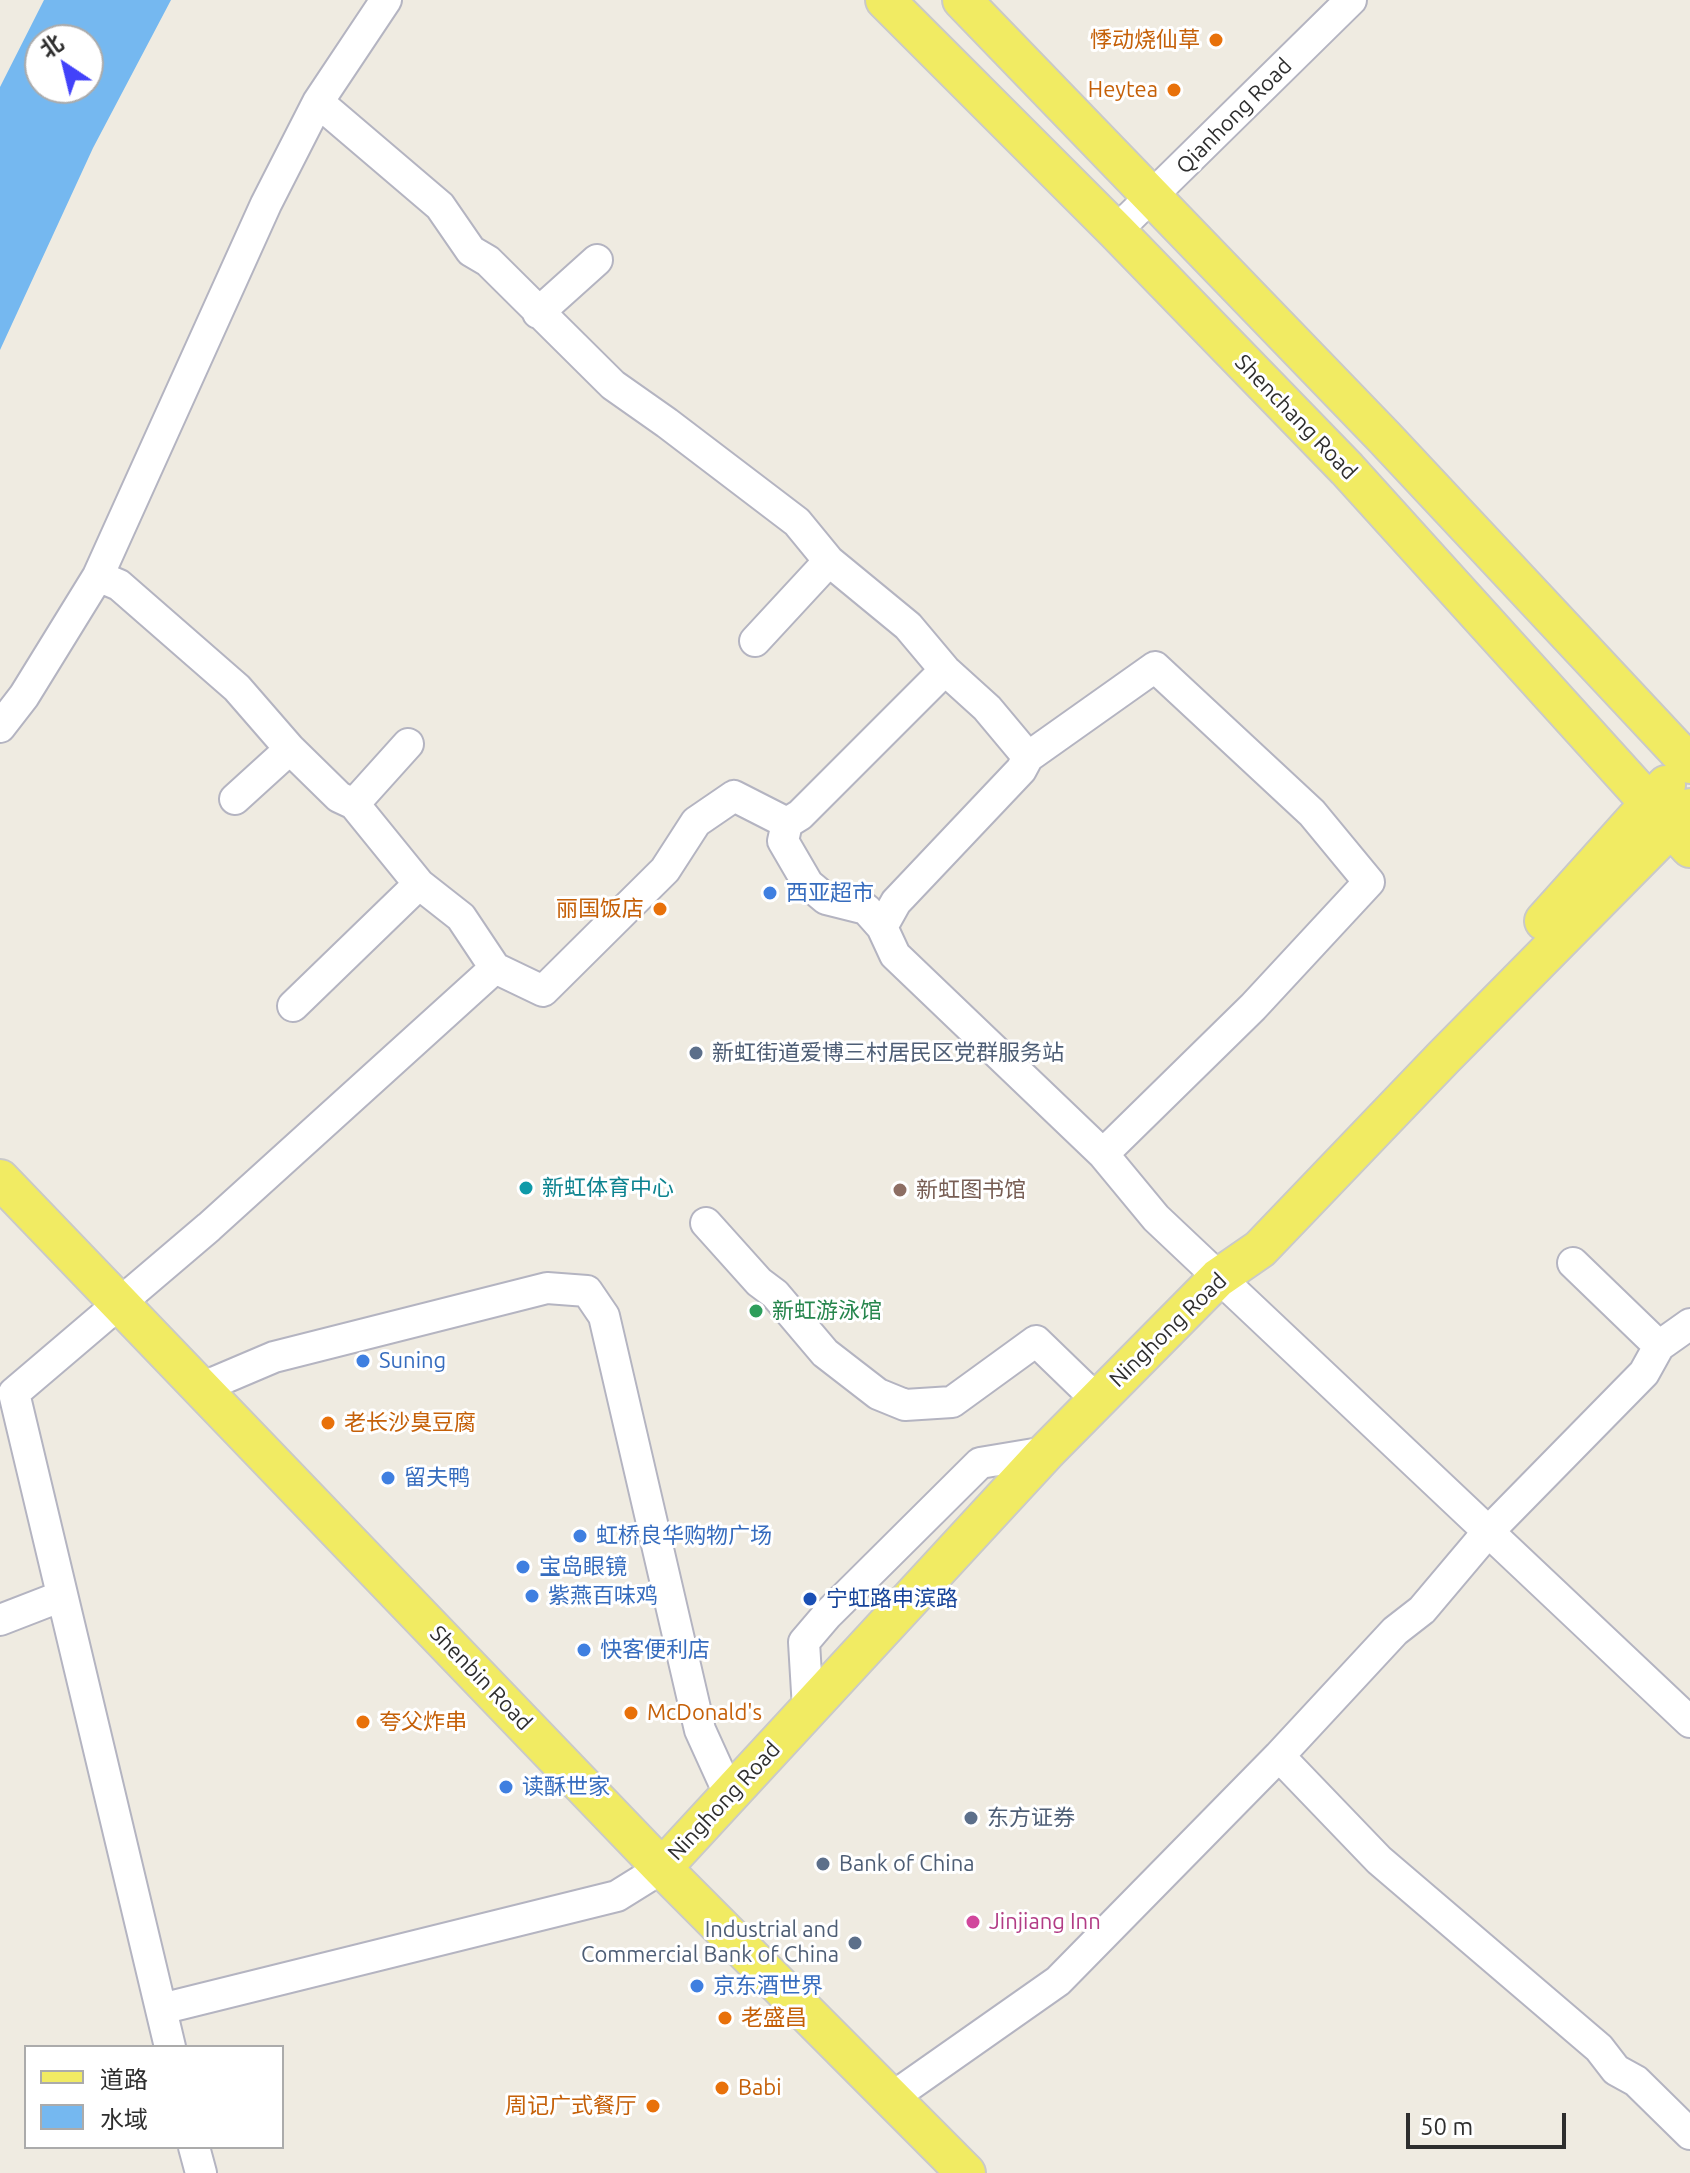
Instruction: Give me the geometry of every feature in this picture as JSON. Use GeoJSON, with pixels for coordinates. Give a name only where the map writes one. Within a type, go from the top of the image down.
{"type":"FeatureCollection","features":[{"type":"Feature","properties":{"kind":"main road","name":"Shenchang Road"},"geometry":{"type":"LineString","coordinates":[[885,0],[1116,231],[1347,469],[1675,821]]}},
{"type":"Feature","properties":{"kind":"main road"},"geometry":{"type":"LineString","coordinates":[[962,0],[1384,437],[1689,762]]}},
{"type":"Feature","properties":{"kind":"main road","name":"Ninghong Road"},"geometry":{"type":"LineString","coordinates":[[662,1868],[1046,1452],[1218,1278],[1260,1249],[1675,821],[1689,762]]}},
{"type":"Feature","properties":{"kind":"main road","name":"Shenbin Road"},"geometry":{"type":"LineString","coordinates":[[0,1179],[662,1868],[966,2173]]}},
{"type":"Feature","properties":{"kind":"street"},"geometry":{"type":"LineString","coordinates":[[0,727],[24,696],[98,576],[266,204],[318,102],[386,0]]}},
{"type":"Feature","properties":{"kind":"street","name":"Qianhong Road"},"geometry":{"type":"LineString","coordinates":[[1116,231],[1351,0]]}},
{"type":"Feature","properties":{"kind":"street"},"geometry":{"type":"LineString","coordinates":[[318,102],[440,206],[471,251],[488,261],[613,385],[797,522],[829,561],[908,626],[945,670],[987,708],[1028,757]]}},
{"type":"Feature","properties":{"kind":"street"},"geometry":{"type":"LineString","coordinates":[[538,313],[597,260]]}},
{"type":"Feature","properties":{"kind":"street"},"geometry":{"type":"LineString","coordinates":[[755,641],[829,561]]}},
{"type":"Feature","properties":{"kind":"street"},"geometry":{"type":"LineString","coordinates":[[98,576],[119,585],[237,688],[290,749],[339,797],[354,804],[419,884],[461,917],[495,968],[543,991],[665,870],[696,822],[734,796],[787,823]]}},
{"type":"Feature","properties":{"kind":"street"},"geometry":{"type":"LineString","coordinates":[[882,927],[896,902],[1021,770],[1028,757],[1155,667],[1312,813],[1369,882],[1253,1007],[1103,1154]]}},
{"type":"Feature","properties":{"kind":"street"},"geometry":{"type":"LineString","coordinates":[[945,670],[800,815],[787,823],[783,841],[808,884],[826,899],[866,909],[882,927],[895,955],[1103,1154],[1156,1218],[1690,1722]]}},
{"type":"Feature","properties":{"kind":"street"},"geometry":{"type":"LineString","coordinates":[[354,804],[408,744]]}},
{"type":"Feature","properties":{"kind":"street"},"geometry":{"type":"LineString","coordinates":[[235,799],[290,749]]}},
{"type":"Feature","properties":{"kind":"street"},"geometry":{"type":"LineString","coordinates":[[293,1006],[419,884]]}},
{"type":"Feature","properties":{"kind":"street"},"geometry":{"type":"LineString","coordinates":[[170,2045],[14,1393],[209,1227],[495,968]]}},
{"type":"Feature","properties":{"kind":"street"},"geometry":{"type":"LineString","coordinates":[[706,1223],[759,1282],[775,1294],[825,1353],[878,1394],[905,1405],[952,1402],[1036,1341],[1097,1400]]}},
{"type":"Feature","properties":{"kind":"street"},"geometry":{"type":"LineString","coordinates":[[1573,1263],[1659,1346]]}},
{"type":"Feature","properties":{"kind":"street"},"geometry":{"type":"LineString","coordinates":[[201,1388],[274,1357],[547,1288],[587,1291],[604,1316],[700,1730],[730,1796]]}},
{"type":"Feature","properties":{"kind":"street"},"geometry":{"type":"LineString","coordinates":[[890,2099],[1058,1981],[1279,1756],[1395,1631],[1422,1610],[1487,1533],[1644,1373],[1659,1346],[1690,1324]]}},
{"type":"Feature","properties":{"kind":"street"},"geometry":{"type":"LineString","coordinates":[[808,1709],[804,1642],[827,1615],[980,1463],[1046,1452]]}},
{"type":"Feature","properties":{"kind":"street"},"geometry":{"type":"LineString","coordinates":[[0,1620],[62,1596]]}},
{"type":"Feature","properties":{"kind":"street"},"geometry":{"type":"LineString","coordinates":[[1279,1756],[1379,1860],[1599,2048],[1616,2070],[1636,2081],[1690,2134]]}},
{"type":"Feature","properties":{"kind":"street"},"geometry":{"type":"LineString","coordinates":[[161,2009],[617,1896],[662,1868]]}},
{"type":"Feature","properties":{"kind":"street"},"geometry":{"type":"LineString","coordinates":[[195,2149],[201,2173]]}},
{"type":"Feature","properties":{"kind":"water"},"geometry":{"type":"Polygon","coordinates":[[[44,0],[171,0],[93,148],[0,350],[0,87],[24,40],[24,104],[104,104],[104,24],[32,24],[44,0]]]}},
{"type":"Feature","properties":{"kind":"place","name":"悸动烧仙草"},"geometry":{"type":"Point","coordinates":[1216,40]}},
{"type":"Feature","properties":{"kind":"place","name":"Heytea"},"geometry":{"type":"Point","coordinates":[1174,90]}},
{"type":"Feature","properties":{"kind":"place","name":"西亚超市"},"geometry":{"type":"Point","coordinates":[770,893]}},
{"type":"Feature","properties":{"kind":"place","name":"丽国饭店"},"geometry":{"type":"Point","coordinates":[660,909]}},
{"type":"Feature","properties":{"kind":"place","name":"新虹街道爱博三村居民区党群服务站"},"geometry":{"type":"Point","coordinates":[696,1053]}},
{"type":"Feature","properties":{"kind":"place","name":"新虹体育中心"},"geometry":{"type":"Point","coordinates":[526,1188]}},
{"type":"Feature","properties":{"kind":"place","name":"新虹图书馆"},"geometry":{"type":"Point","coordinates":[900,1190]}},
{"type":"Feature","properties":{"kind":"place","name":"新虹游泳馆"},"geometry":{"type":"Point","coordinates":[756,1311]}},
{"type":"Feature","properties":{"kind":"place","name":"Suning"},"geometry":{"type":"Point","coordinates":[363,1361]}},
{"type":"Feature","properties":{"kind":"place","name":"老长沙臭豆腐"},"geometry":{"type":"Point","coordinates":[328,1423]}},
{"type":"Feature","properties":{"kind":"place","name":"留夫鸭"},"geometry":{"type":"Point","coordinates":[388,1478]}},
{"type":"Feature","properties":{"kind":"place","name":"虹桥良华购物广场"},"geometry":{"type":"Point","coordinates":[580,1536]}},
{"type":"Feature","properties":{"kind":"place","name":"宝岛眼镜"},"geometry":{"type":"Point","coordinates":[523,1567]}},
{"type":"Feature","properties":{"kind":"place","name":"紫燕百味鸡"},"geometry":{"type":"Point","coordinates":[532,1596]}},
{"type":"Feature","properties":{"kind":"place","name":"宁虹路申滨路"},"geometry":{"type":"Point","coordinates":[810,1599]}},
{"type":"Feature","properties":{"kind":"place","name":"快客便利店"},"geometry":{"type":"Point","coordinates":[584,1650]}},
{"type":"Feature","properties":{"kind":"place","name":"McDonald's"},"geometry":{"type":"Point","coordinates":[631,1713]}},
{"type":"Feature","properties":{"kind":"place","name":"夸父炸串"},"geometry":{"type":"Point","coordinates":[363,1722]}},
{"type":"Feature","properties":{"kind":"place","name":"读酥世家"},"geometry":{"type":"Point","coordinates":[506,1787]}},
{"type":"Feature","properties":{"kind":"place","name":"东方证券"},"geometry":{"type":"Point","coordinates":[971,1818]}},
{"type":"Feature","properties":{"kind":"place","name":"Bank of China"},"geometry":{"type":"Point","coordinates":[823,1864]}},
{"type":"Feature","properties":{"kind":"place","name":"Jinjiang Inn"},"geometry":{"type":"Point","coordinates":[973,1922]}},
{"type":"Feature","properties":{"kind":"place","name":"Industrial and Commercial Bank of China"},"geometry":{"type":"Point","coordinates":[855,1943]}},
{"type":"Feature","properties":{"kind":"place","name":"京东酒世界"},"geometry":{"type":"Point","coordinates":[697,1986]}},
{"type":"Feature","properties":{"kind":"place","name":"老盛昌"},"geometry":{"type":"Point","coordinates":[725,2018]}},
{"type":"Feature","properties":{"kind":"place","name":"Babi"},"geometry":{"type":"Point","coordinates":[722,2088]}},
{"type":"Feature","properties":{"kind":"place","name":"周记广式餐厅"},"geometry":{"type":"Point","coordinates":[653,2106]}}]}
